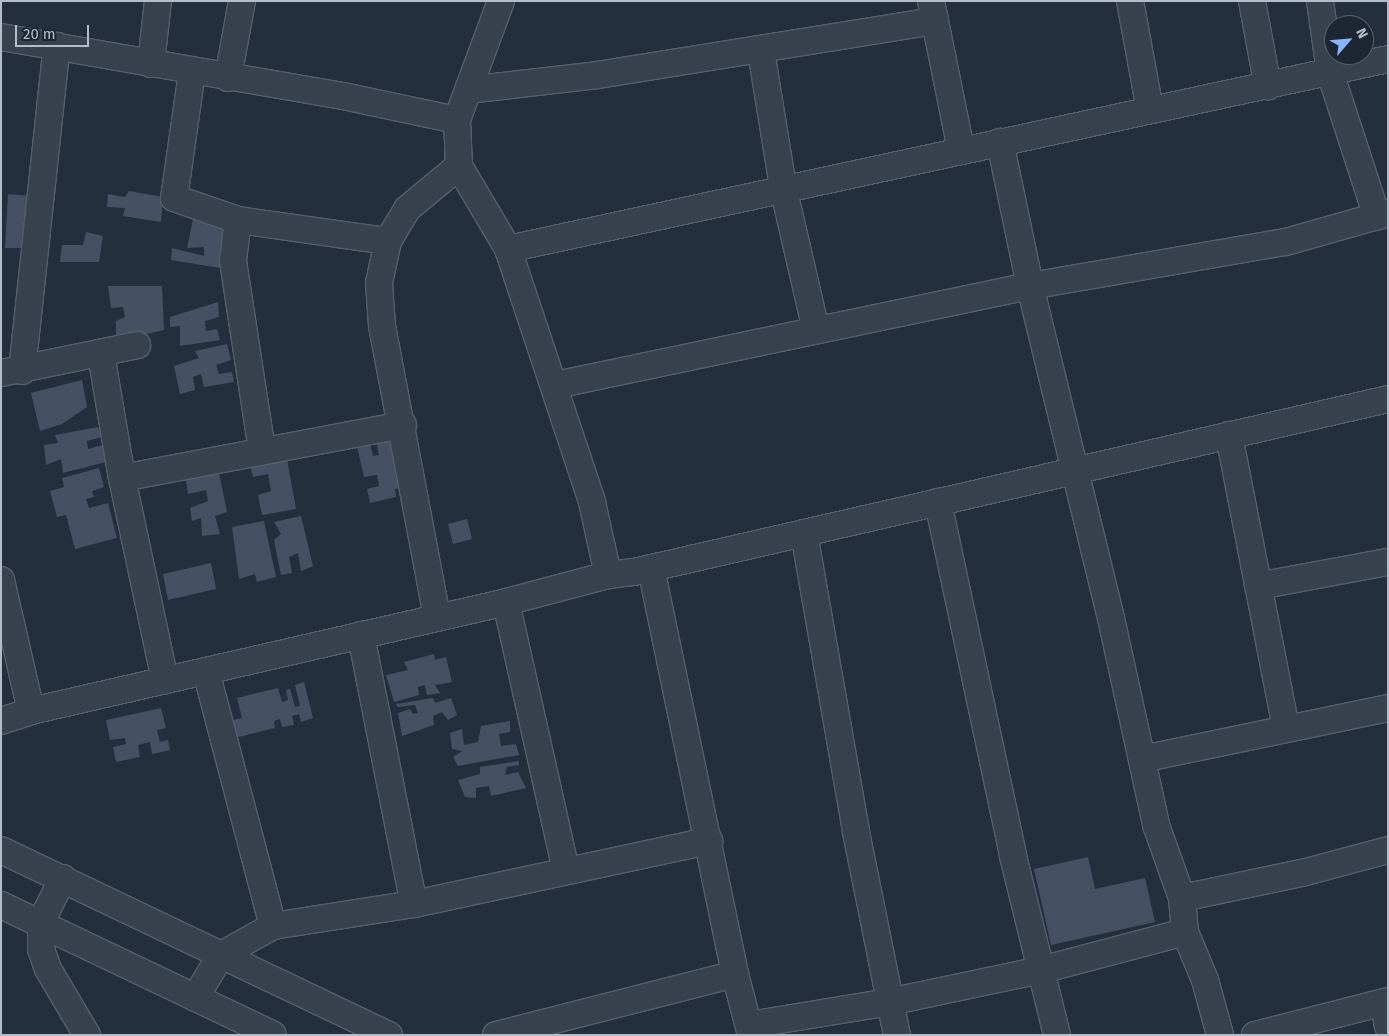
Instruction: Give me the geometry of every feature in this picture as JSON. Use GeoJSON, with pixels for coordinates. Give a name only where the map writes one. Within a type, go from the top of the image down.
{"type":"FeatureCollection","features":[{"type":"Feature","properties":{"kind":"street"},"geometry":{"type":"LineString","coordinates":[[151,64],[158,1]]}},
{"type":"Feature","properties":{"kind":"street"},"geometry":{"type":"LineString","coordinates":[[228,78],[242,1]]}},
{"type":"Feature","properties":{"kind":"street"},"geometry":{"type":"LineString","coordinates":[[500,1],[457,120],[459,166],[508,249],[555,385],[592,502],[608,575]]}},
{"type":"Feature","properties":{"kind":"street"},"geometry":{"type":"LineString","coordinates":[[1130,1],[1150,110]]}},
{"type":"Feature","properties":{"kind":"street"},"geometry":{"type":"LineString","coordinates":[[1252,1],[1268,87]]}},
{"type":"Feature","properties":{"kind":"street"},"geometry":{"type":"LineString","coordinates":[[555,385],[1030,286],[1286,242],[1382,215],[1330,72],[1320,1]]}},
{"type":"Feature","properties":{"kind":"street"},"geometry":{"type":"LineString","coordinates":[[468,90],[597,75],[761,51],[933,11],[961,150]]}},
{"type":"Feature","properties":{"kind":"street"},"geometry":{"type":"LineString","coordinates":[[1,37],[192,72],[343,96],[457,120]]}},
{"type":"Feature","properties":{"kind":"street"},"geometry":{"type":"LineString","coordinates":[[57,46],[12,372],[137,345]]}},
{"type":"Feature","properties":{"kind":"street"},"geometry":{"type":"LineString","coordinates":[[761,51],[783,187],[816,330]]}},
{"type":"Feature","properties":{"kind":"street"},"geometry":{"type":"LineString","coordinates":[[508,249],[783,187],[1268,87],[1388,59]]}},
{"type":"Feature","properties":{"kind":"street"},"geometry":{"type":"LineString","coordinates":[[192,72],[174,198],[238,220],[388,241]]}},
{"type":"Feature","properties":{"kind":"street"},"geometry":{"type":"LineString","coordinates":[[1000,142],[1030,286],[1075,471],[1156,825],[1182,898],[1185,932],[1205,980],[1220,1035]]}},
{"type":"Feature","properties":{"kind":"street"},"geometry":{"type":"LineString","coordinates":[[438,617],[403,425],[382,326],[379,283],[388,241],[407,209],[459,166]]}},
{"type":"Feature","properties":{"kind":"street"},"geometry":{"type":"LineString","coordinates":[[238,220],[233,261],[262,451]]}},
{"type":"Feature","properties":{"kind":"street"},"geometry":{"type":"LineString","coordinates":[[101,354],[122,478],[165,680]]}},
{"type":"Feature","properties":{"kind":"street"},"geometry":{"type":"LineString","coordinates":[[1,721],[31,711],[506,602],[608,575],[651,568],[1388,399]]}},
{"type":"Feature","properties":{"kind":"street"},"geometry":{"type":"LineString","coordinates":[[122,478],[403,425]]}},
{"type":"Feature","properties":{"kind":"street"},"geometry":{"type":"LineString","coordinates":[[1229,436],[1286,729]]}},
{"type":"Feature","properties":{"kind":"street"},"geometry":{"type":"LineString","coordinates":[[938,502],[1013,856],[1057,1035]]}},
{"type":"Feature","properties":{"kind":"street"},"geometry":{"type":"LineString","coordinates":[[804,533],[889,1002],[897,1035]]}},
{"type":"Feature","properties":{"kind":"street"},"geometry":{"type":"LineString","coordinates":[[1258,586],[1388,562]]}},
{"type":"Feature","properties":{"kind":"street"},"geometry":{"type":"LineString","coordinates":[[651,568],[735,974],[750,1030],[1041,970],[1185,932]]}},
{"type":"Feature","properties":{"kind":"street"},"geometry":{"type":"LineString","coordinates":[[1,580],[31,711]]}},
{"type":"Feature","properties":{"kind":"street"},"geometry":{"type":"LineString","coordinates":[[506,602],[566,870]]}},
{"type":"Feature","properties":{"kind":"street"},"geometry":{"type":"LineString","coordinates":[[361,635],[414,904]]}},
{"type":"Feature","properties":{"kind":"street"},"geometry":{"type":"LineString","coordinates":[[206,670],[274,926]]}},
{"type":"Feature","properties":{"kind":"street"},"geometry":{"type":"LineString","coordinates":[[1142,759],[1388,708]]}},
{"type":"Feature","properties":{"kind":"street"},"geometry":{"type":"LineString","coordinates":[[196,998],[221,954],[274,926],[414,904],[566,870],[709,841]]}},
{"type":"Feature","properties":{"kind":"street"},"geometry":{"type":"LineString","coordinates":[[1,850],[389,1035]]}},
{"type":"Feature","properties":{"kind":"street"},"geometry":{"type":"LineString","coordinates":[[1182,898],[1302,873],[1388,850]]}},
{"type":"Feature","properties":{"kind":"street"},"geometry":{"type":"LineString","coordinates":[[62,878],[41,922],[41,949],[48,969],[82,1034]]}},
{"type":"Feature","properties":{"kind":"street"},"geometry":{"type":"LineString","coordinates":[[1,905],[41,922],[266,1033]]}},
{"type":"Feature","properties":{"kind":"street"},"geometry":{"type":"LineString","coordinates":[[496,1035],[735,974]]}},
{"type":"Feature","properties":{"kind":"street"},"geometry":{"type":"LineString","coordinates":[[1255,1035],[1386,1010]]}},
{"type":"Feature","properties":{"kind":"building"},"geometry":{"type":"Polygon","coordinates":[[[129,191],[163,197],[161,222],[123,216],[125,208],[107,207],[108,194],[125,197],[129,191]]]}},
{"type":"Feature","properties":{"kind":"building"},"geometry":{"type":"Polygon","coordinates":[[[8,194],[30,196],[27,248],[5,248],[8,194]]]}},
{"type":"Feature","properties":{"kind":"building"},"geometry":{"type":"Polygon","coordinates":[[[194,214],[230,220],[226,269],[171,260],[172,248],[204,256],[204,247],[187,248],[194,214]]]}},
{"type":"Feature","properties":{"kind":"building"},"geometry":{"type":"Polygon","coordinates":[[[86,232],[103,236],[99,262],[60,262],[62,245],[83,245],[86,232]]]}},
{"type":"Feature","properties":{"kind":"building"},"geometry":{"type":"Polygon","coordinates":[[[108,286],[162,286],[164,330],[116,341],[116,321],[125,317],[123,307],[111,308],[108,286]]]}},
{"type":"Feature","properties":{"kind":"building"},"geometry":{"type":"Polygon","coordinates":[[[218,302],[219,317],[205,321],[206,331],[217,329],[220,340],[180,346],[180,326],[170,327],[170,317],[218,302]]]}},
{"type":"Feature","properties":{"kind":"building"},"geometry":{"type":"Polygon","coordinates":[[[227,344],[231,360],[216,365],[219,374],[232,372],[234,382],[204,387],[201,374],[193,377],[195,390],[180,394],[174,366],[199,358],[195,351],[227,344]]]}},
{"type":"Feature","properties":{"kind":"building"},"geometry":{"type":"Polygon","coordinates":[[[82,380],[87,407],[62,424],[40,431],[31,393],[82,380]]]}},
{"type":"Feature","properties":{"kind":"building"},"geometry":{"type":"Polygon","coordinates":[[[98,427],[102,437],[87,441],[88,449],[103,445],[106,462],[63,473],[61,459],[46,465],[44,445],[58,443],[55,435],[98,427]]]}},
{"type":"Feature","properties":{"kind":"building"},"geometry":{"type":"Polygon","coordinates":[[[394,436],[406,487],[395,489],[396,497],[370,503],[367,489],[379,486],[377,475],[364,477],[356,442],[369,439],[373,456],[379,455],[376,440],[394,436]]]}},
{"type":"Feature","properties":{"kind":"building"},"geometry":{"type":"Polygon","coordinates":[[[287,459],[296,509],[262,515],[258,495],[271,491],[268,474],[253,477],[250,465],[287,459]]]}},
{"type":"Feature","properties":{"kind":"building"},"geometry":{"type":"Polygon","coordinates":[[[99,468],[104,487],[92,491],[94,497],[86,499],[89,508],[108,503],[117,538],[75,549],[66,515],[57,517],[50,491],[64,487],[62,478],[99,468]]]}},
{"type":"Feature","properties":{"kind":"building"},"geometry":{"type":"Polygon","coordinates":[[[219,473],[227,512],[215,516],[220,534],[202,536],[201,518],[192,521],[190,508],[208,501],[206,490],[188,494],[186,480],[219,473]]]}},
{"type":"Feature","properties":{"kind":"building"},"geometry":{"type":"Polygon","coordinates":[[[301,516],[313,566],[301,571],[298,553],[289,557],[292,573],[281,575],[274,540],[281,534],[274,522],[301,516]]]}},
{"type":"Feature","properties":{"kind":"building"},"geometry":{"type":"Polygon","coordinates":[[[467,519],[472,539],[453,544],[448,524],[467,519]]]}},
{"type":"Feature","properties":{"kind":"building"},"geometry":{"type":"Polygon","coordinates":[[[264,521],[276,577],[257,582],[255,574],[239,579],[232,527],[264,521]]]}},
{"type":"Feature","properties":{"kind":"building"},"geometry":{"type":"Polygon","coordinates":[[[211,563],[216,589],[168,600],[163,574],[211,563]]]}},
{"type":"Feature","properties":{"kind":"building"},"geometry":{"type":"Polygon","coordinates":[[[434,654],[435,660],[446,657],[452,682],[435,685],[440,693],[427,695],[425,685],[418,687],[419,695],[394,702],[386,675],[408,670],[404,662],[434,654]]]}},
{"type":"Feature","properties":{"kind":"building"},"geometry":{"type":"Polygon","coordinates":[[[304,682],[313,718],[301,722],[299,714],[292,716],[294,725],[282,727],[280,719],[274,721],[275,728],[234,738],[229,721],[242,718],[237,698],[278,688],[282,702],[288,700],[286,690],[290,689],[295,707],[300,706],[295,685],[304,682]]]}},
{"type":"Feature","properties":{"kind":"building"},"geometry":{"type":"Polygon","coordinates":[[[433,698],[435,703],[451,698],[457,715],[448,720],[442,712],[433,716],[434,725],[402,736],[398,713],[410,709],[413,714],[418,713],[415,705],[398,707],[396,704],[433,698]]]}},
{"type":"Feature","properties":{"kind":"building"},"geometry":{"type":"Polygon","coordinates":[[[161,708],[166,728],[157,730],[160,742],[168,740],[170,750],[152,754],[150,742],[138,745],[140,757],[116,762],[113,747],[126,744],[125,738],[110,740],[106,720],[161,708]]]}},
{"type":"Feature","properties":{"kind":"building"},"geometry":{"type":"Polygon","coordinates":[[[510,721],[510,732],[499,734],[501,746],[516,744],[519,755],[458,766],[453,757],[462,751],[452,749],[450,733],[462,729],[464,745],[478,742],[481,726],[510,721]]]}},
{"type":"Feature","properties":{"kind":"building"},"geometry":{"type":"Polygon","coordinates":[[[519,761],[519,765],[507,767],[505,775],[518,772],[526,788],[491,796],[489,786],[476,788],[476,798],[465,797],[458,780],[480,774],[480,767],[519,761]]]}},
{"type":"Feature","properties":{"kind":"building"},"geometry":{"type":"Polygon","coordinates":[[[1088,857],[1095,889],[1145,878],[1155,922],[1051,945],[1034,869],[1088,857]]]}}]}
